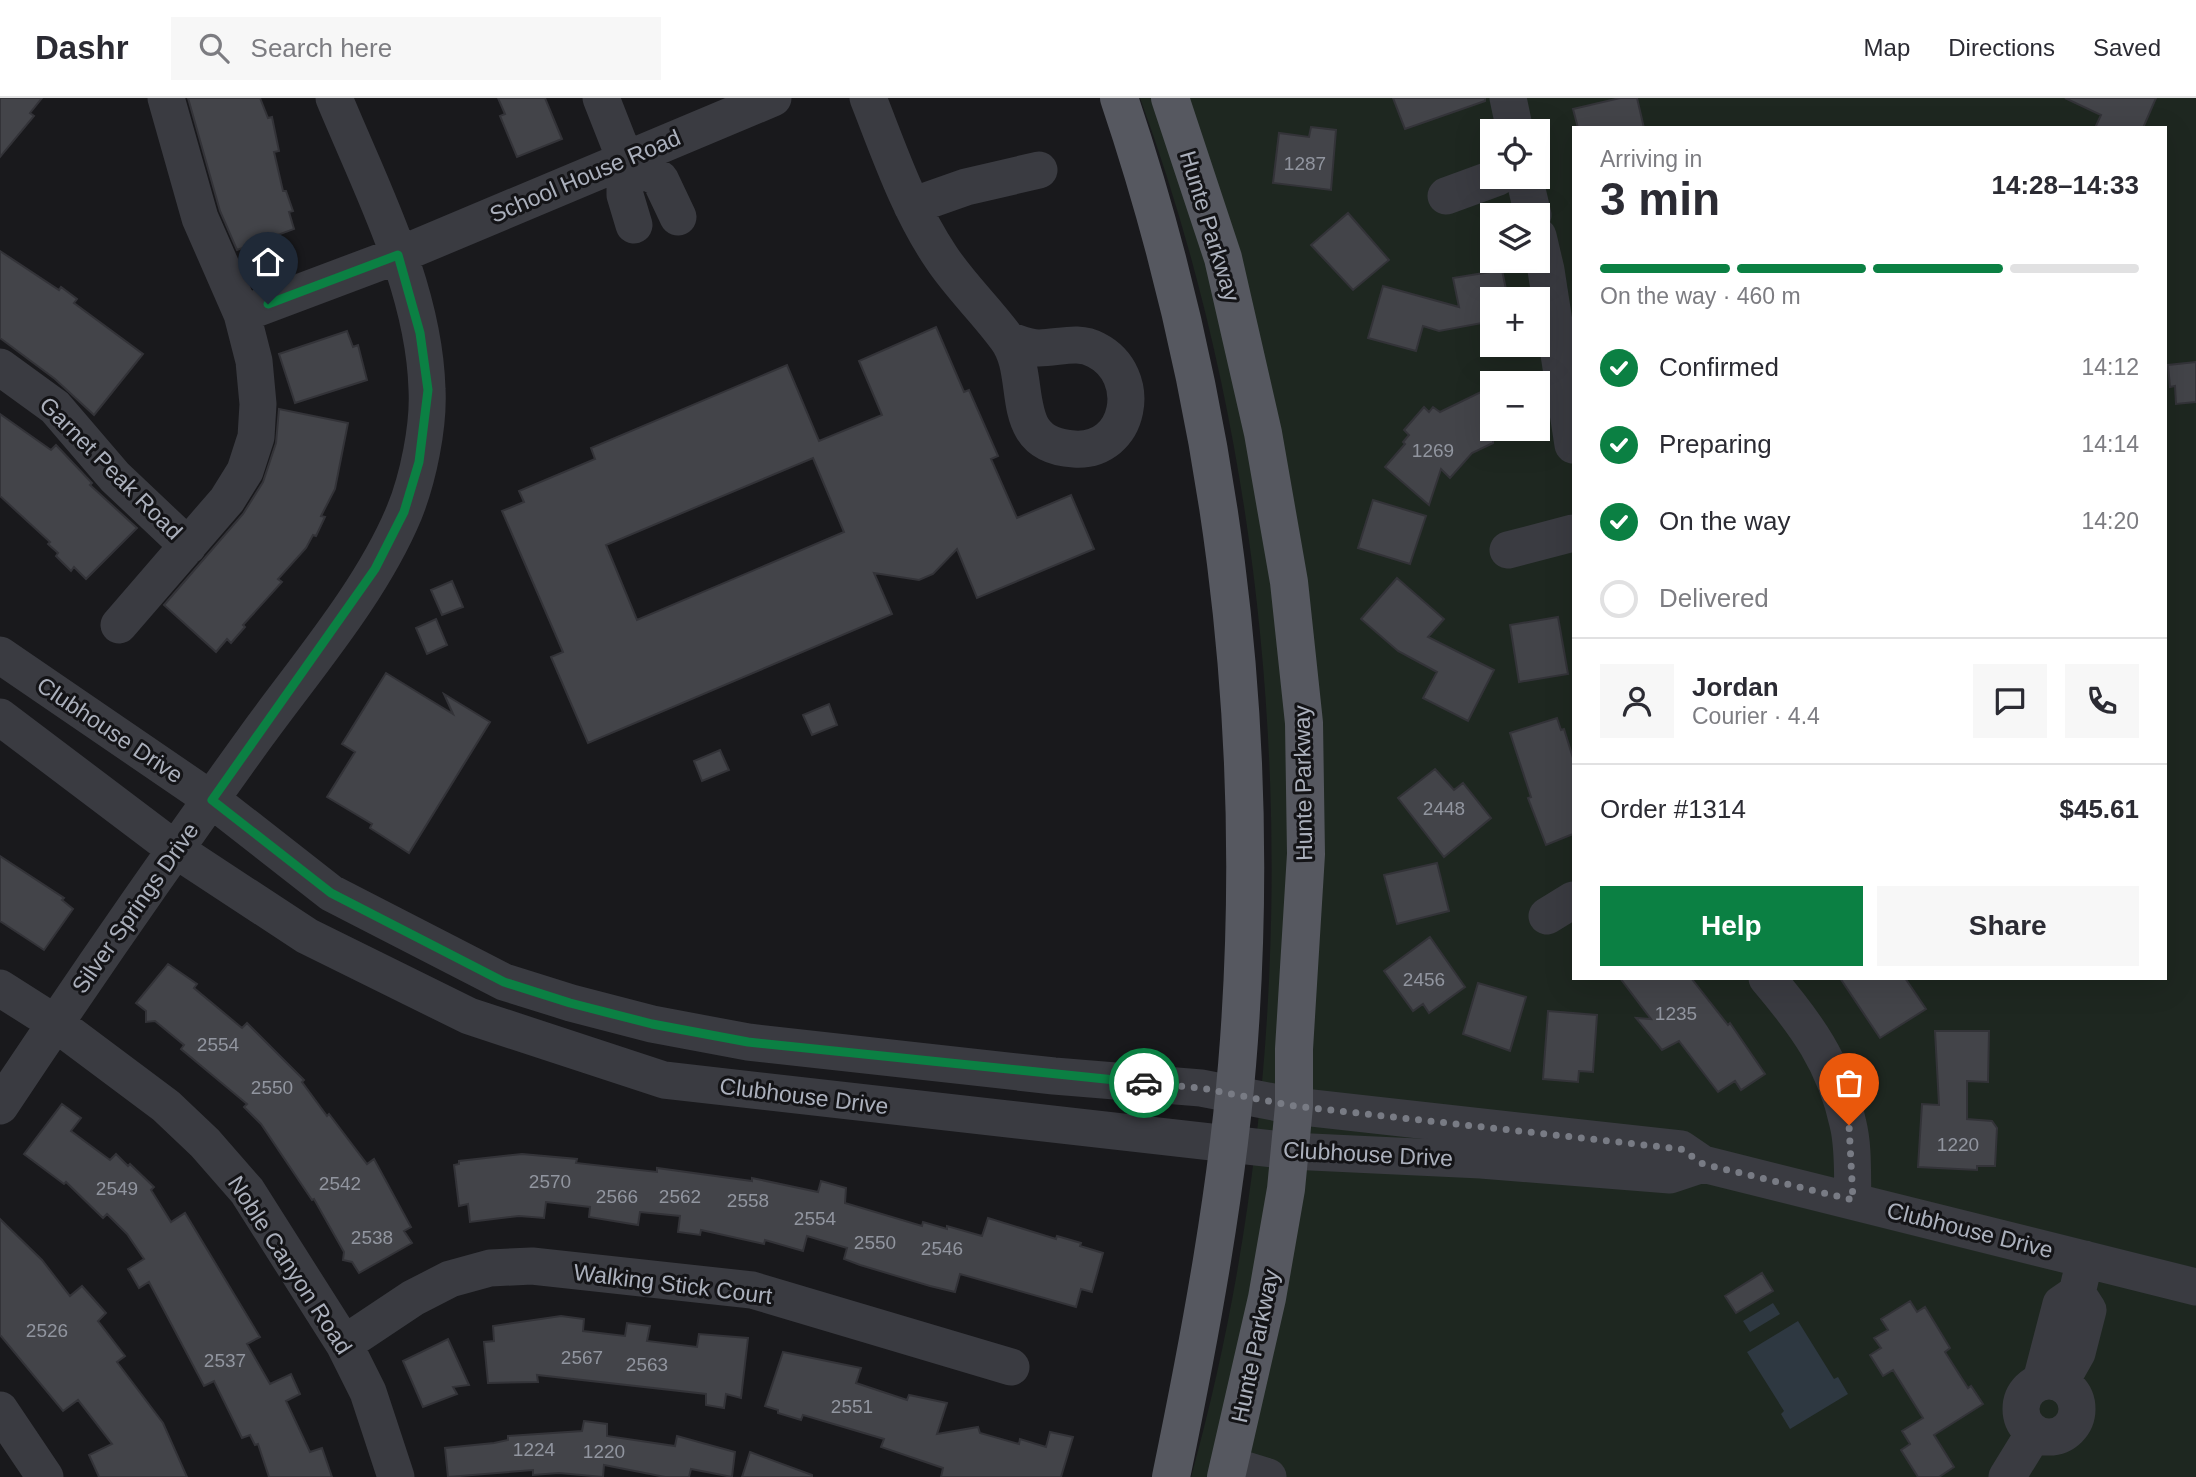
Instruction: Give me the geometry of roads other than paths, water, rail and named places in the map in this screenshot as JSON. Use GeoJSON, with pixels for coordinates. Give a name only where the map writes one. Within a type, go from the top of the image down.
{"type":"FeatureCollection","features":[{"type":"Feature","properties":{"kind":"main road","name":"Hunte Parkway"},"geometry":{"type":"LineString","coordinates":[[1118,98],[1154,202],[1194,364],[1219,500],[1236,643],[1246,810],[1239,1042],[1229,1142],[1171,1477]]}},
{"type":"Feature","properties":{"kind":"main road","name":"Hunte Parkway"},"geometry":{"type":"LineString","coordinates":[[1170,98],[1223,258],[1263,433],[1289,582],[1304,723],[1306,854],[1290,1151],[1267,1298],[1227,1471]]}},
{"type":"Feature","properties":{"kind":"street"},"geometry":{"type":"LineString","coordinates":[[119,625],[227,500],[245,471],[256,437],[258,404],[255,372],[242,314],[200,218],[166,98]]}},
{"type":"Feature","properties":{"kind":"street","name":"Silver Springs Drive"},"geometry":{"type":"LineString","coordinates":[[0,1107],[55,1023],[375,569],[404,512],[419,462],[428,390],[420,333],[398,255],[334,98]]}},
{"type":"Feature","properties":{"kind":"street"},"geometry":{"type":"LineString","coordinates":[[601,98],[625,159],[625,195],[634,225]]}},
{"type":"Feature","properties":{"kind":"street","name":"School House Road"},"geometry":{"type":"LineString","coordinates":[[242,314],[398,255],[773,98]]}},
{"type":"Feature","properties":{"kind":"street"},"geometry":{"type":"LineString","coordinates":[[868,98],[912,206],[940,256],[974,303],[1008,340]]}},
{"type":"Feature","properties":{"kind":"street"},"geometry":{"type":"LineString","coordinates":[[1508,98],[1512,119]]}},
{"type":"Feature","properties":{"kind":"street"},"geometry":{"type":"LineString","coordinates":[[625,159],[660,179],[678,217]]}},
{"type":"Feature","properties":{"kind":"street"},"geometry":{"type":"LineString","coordinates":[[912,206],[966,187],[1039,170]]}},
{"type":"Feature","properties":{"kind":"street"},"geometry":{"type":"LineString","coordinates":[[1446,196],[1480,184]]}},
{"type":"Feature","properties":{"kind":"street"},"geometry":{"type":"LineString","coordinates":[[1546,273],[1572,439]]}},
{"type":"Feature","properties":{"kind":"street","name":"Garnet Peak Road"},"geometry":{"type":"LineString","coordinates":[[0,367],[55,407],[114,477],[188,546]]}},
{"type":"Feature","properties":{"kind":"street"},"geometry":{"type":"LineString","coordinates":[[1508,550],[1572,533]]}},
{"type":"Feature","properties":{"kind":"street","name":"Clubhouse Drive"},"geometry":{"type":"LineString","coordinates":[[0,655],[212,800],[331,893],[504,982],[570,1003],[652,1024],[748,1042],[1054,1076],[1201,1088],[1232,1097],[1294,1106],[1681,1149],[1703,1164],[1853,1200],[2081,1276],[2196,1287]]}},
{"type":"Feature","properties":{"kind":"street","name":"Clubhouse Drive"},"geometry":{"type":"LineString","coordinates":[[0,717],[176,850],[307,936],[468,1016],[664,1080],[1290,1151],[1481,1160],[1670,1175],[1703,1164]]}},
{"type":"Feature","properties":{"kind":"street"},"geometry":{"type":"LineString","coordinates":[[1769,980],[1800,1018],[1828,1059],[1849,1125],[1853,1200]]}},
{"type":"Feature","properties":{"kind":"street","name":"Noble Canyon Road"},"geometry":{"type":"LineString","coordinates":[[0,988],[55,1023],[166,1107],[205,1143],[247,1191],[344,1344],[372,1403],[396,1477]]}},
{"type":"Feature","properties":{"kind":"street","name":"Walking Stick Court"},"geometry":{"type":"LineString","coordinates":[[344,1344],[414,1298],[450,1279],[491,1268],[531,1266],[752,1290],[1011,1367]]}},
{"type":"Feature","properties":{"kind":"street"},"geometry":{"type":"LineString","coordinates":[[2007,1477],[2034,1433],[2022,1420],[2021,1402],[2025,1392],[2051,1382],[2061,1304],[2081,1276]]}},
{"type":"Feature","properties":{"kind":"street"},"geometry":{"type":"LineString","coordinates":[[0,1410],[45,1477]]}},
{"type":"Feature","properties":{"kind":"street"},"geometry":{"type":"LineString","coordinates":[[1227,1471],[1268,1477]]}}]}
